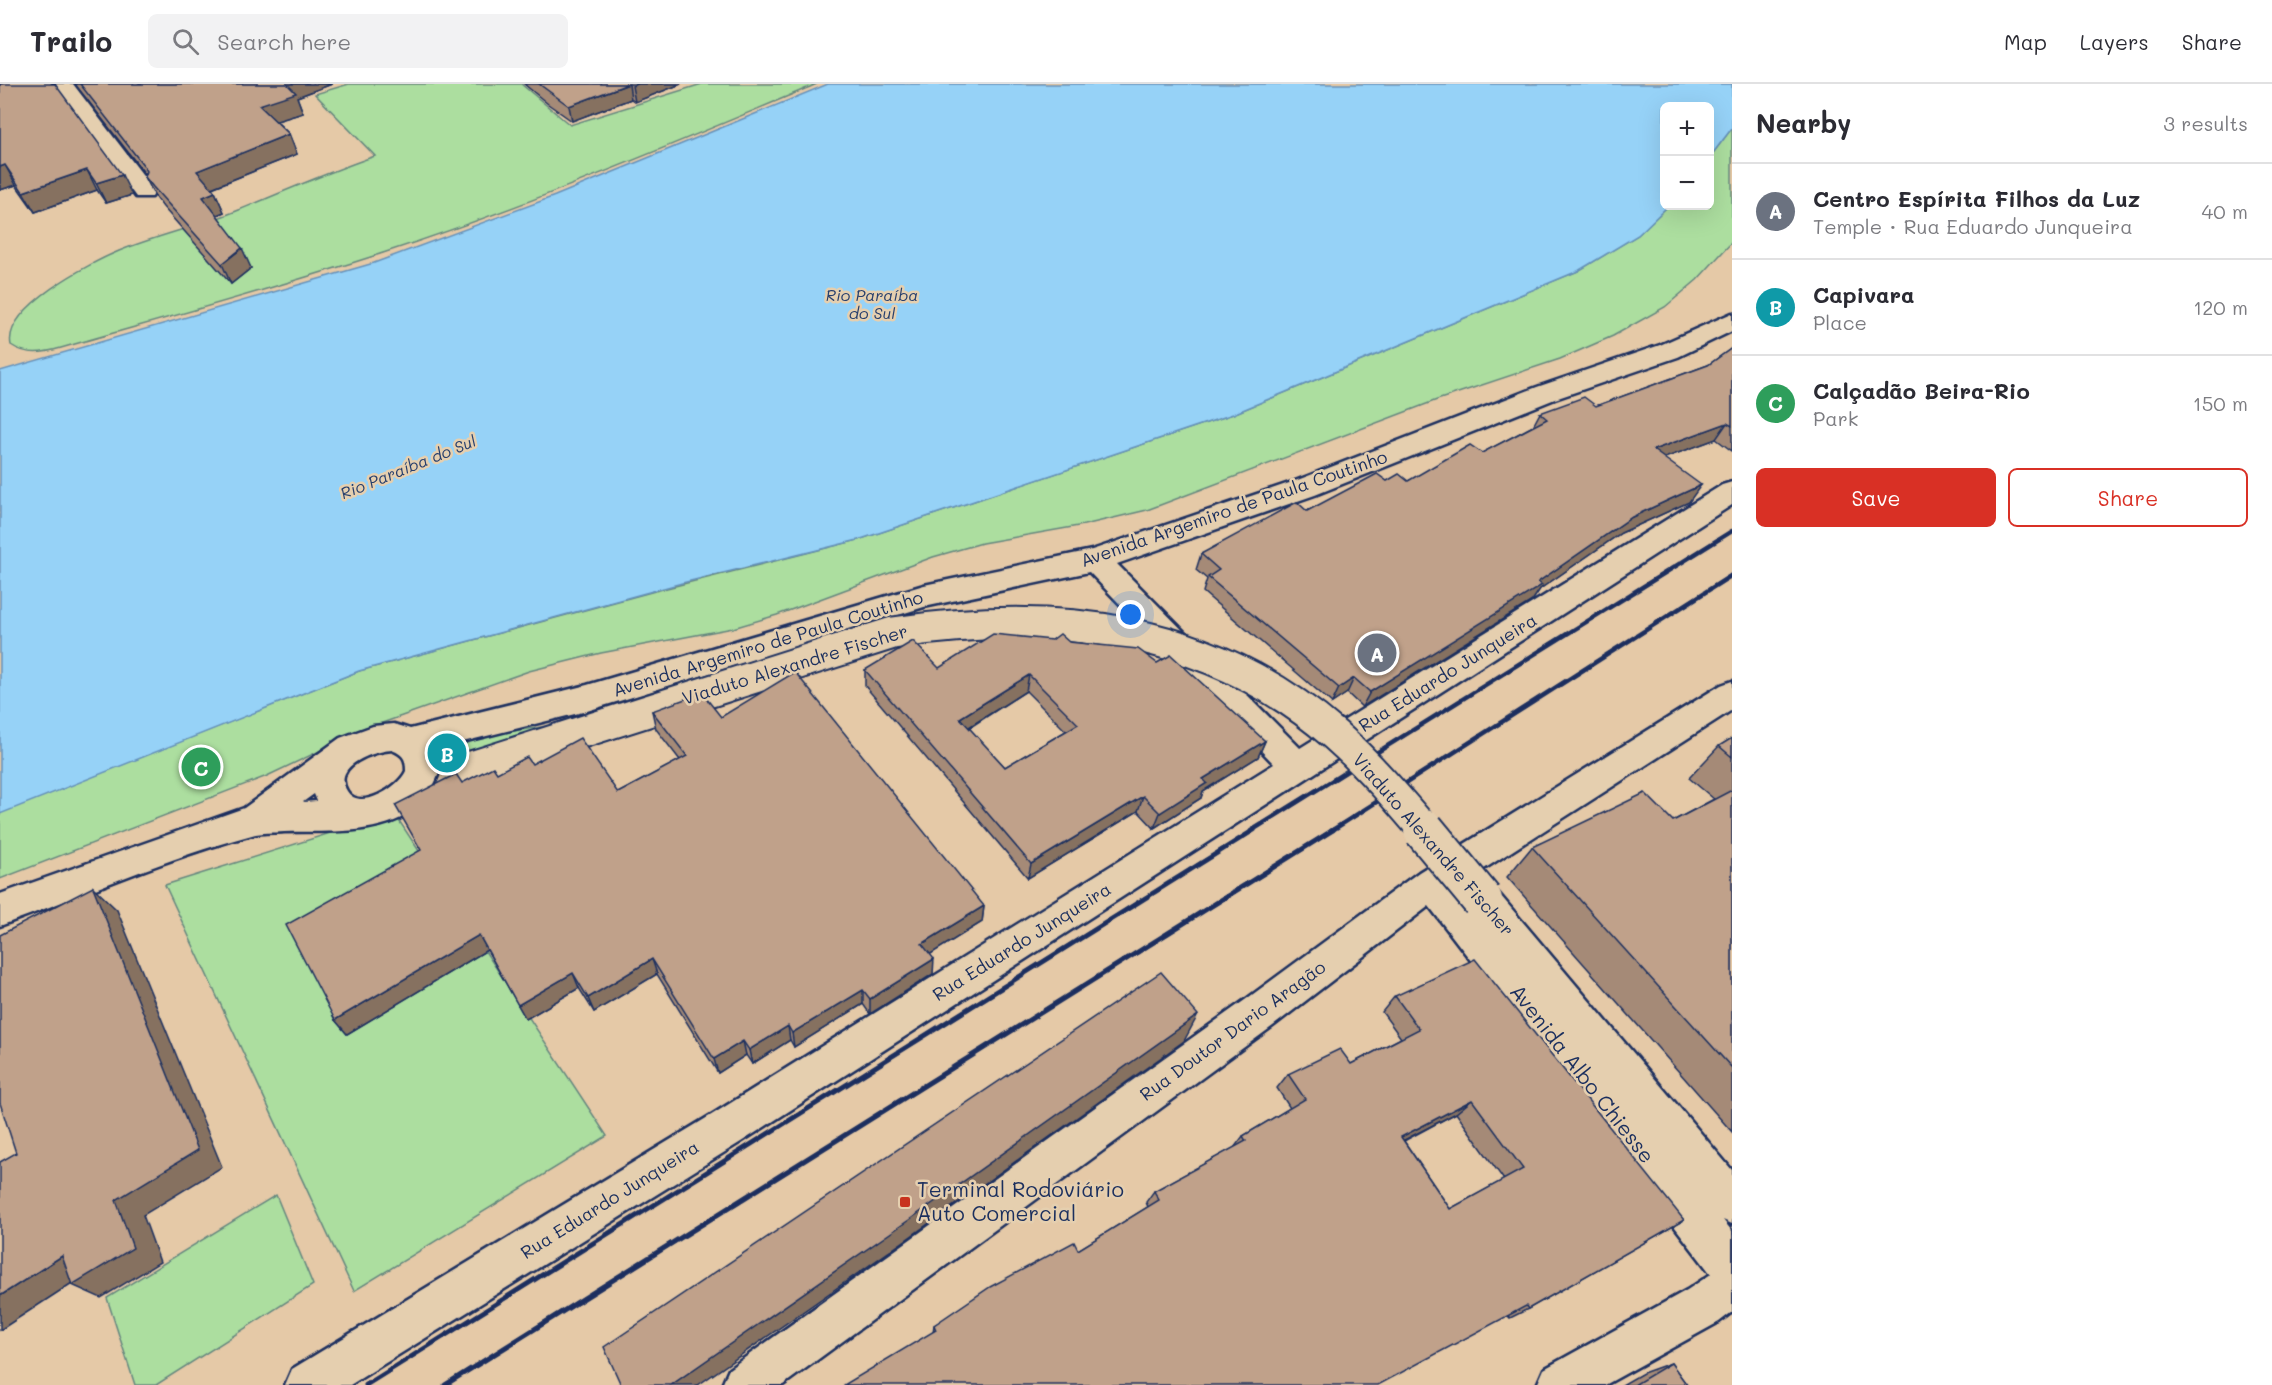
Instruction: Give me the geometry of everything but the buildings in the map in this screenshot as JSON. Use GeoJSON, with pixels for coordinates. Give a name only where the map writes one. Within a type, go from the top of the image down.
{"type":"FeatureCollection","features":[{"type":"Feature","properties":{"kind":"street"},"geometry":{"type":"LineString","coordinates":[[63,84],[144,192]]}},
{"type":"Feature","properties":{"kind":"street","name":"Avenida Argemiro de Paula Coutinho"},"geometry":{"type":"LineString","coordinates":[[410,742],[587,698],[924,596],[1095,560],[1305,488],[1546,393],[1669,351],[1732,321]]}},
{"type":"Feature","properties":{"kind":"street","name":"Rua Eduardo Junqueira"},"geometry":{"type":"LineString","coordinates":[[308,1385],[727,1128],[1732,492]]}},
{"type":"Feature","properties":{"kind":"street"},"geometry":{"type":"LineString","coordinates":[[1095,560],[1232,696],[1298,768]]}},
{"type":"Feature","properties":{"kind":"street","name":"Viaduto Alexandre Fischer"},"geometry":{"type":"LineString","coordinates":[[419,783],[845,647],[892,633],[944,623],[1038,620],[1125,631],[1166,643],[1230,667],[1273,690],[1332,733],[1360,758],[1482,900],[1732,1203]]}},
{"type":"Feature","properties":{"kind":"street","name":"Rua Doutor Dario Aragão"},"geometry":{"type":"LineString","coordinates":[[745,1385],[1268,1006],[1432,883],[1732,694]]}},
{"type":"Feature","properties":{"kind":"street"},"geometry":{"type":"LineString","coordinates":[[0,910],[167,848],[255,819],[364,814],[396,805],[419,783],[424,771],[423,760],[418,750],[410,742],[394,737],[375,738],[349,749],[255,819]]}},
{"type":"Feature","properties":{"kind":"street"},"geometry":{"type":"LineString","coordinates":[[349,749],[332,770],[328,783],[330,794],[343,808],[364,814]]}},
{"type":"Feature","properties":{"kind":"street","name":"Avenida Albo Chiesse"},"geometry":{"type":"LineString","coordinates":[[1432,883],[1732,1266]]}},
{"type":"Feature","properties":{"kind":"street"},"geometry":{"type":"LineString","coordinates":[[1560,1385],[1703,1306],[1732,1285]]}},
{"type":"Feature","properties":{"kind":"green space"},"geometry":{"type":"Polygon","coordinates":[[[349,84],[521,84],[570,125],[702,84],[817,84],[547,194],[383,253],[54,350],[29,352],[11,345],[12,331],[20,316],[34,302],[70,276],[106,257],[134,245],[224,216],[375,156],[315,94],[349,84]]]}},
{"type":"Feature","properties":{"kind":"green space"},"geometry":{"type":"Polygon","coordinates":[[[1732,128],[1732,242],[1697,280],[1665,307],[1613,336],[1560,359],[1437,400],[1147,510],[1084,525],[982,543],[933,557],[777,615],[733,628],[601,653],[529,671],[368,728],[267,776],[0,879],[0,813],[359,671],[655,591],[858,540],[1233,414],[1578,271],[1638,235],[1664,210],[1714,210],[1714,152],[1732,128]]]}},
{"type":"Feature","properties":{"kind":"green space"},"geometry":{"type":"Polygon","coordinates":[[[549,726],[446,762],[435,757],[436,745],[442,741],[549,726]]]}},
{"type":"Feature","properties":{"kind":"green space"},"geometry":{"type":"Polygon","coordinates":[[[394,813],[607,1136],[354,1291],[165,885],[394,813]]]}},
{"type":"Feature","properties":{"kind":"green space"},"geometry":{"type":"Polygon","coordinates":[[[276,1195],[313,1285],[156,1385],[135,1385],[107,1298],[276,1195]]]}},
{"type":"Feature","properties":{"kind":"water","name":"Rio Paraíba do Sul"},"geometry":{"type":"Polygon","coordinates":[[[828,84],[1732,84],[1732,128],[1714,152],[1714,102],[1660,102],[1660,210],[1664,210],[1638,235],[1578,271],[1233,414],[858,540],[682,583],[359,671],[0,814],[0,371],[374,263],[555,196],[828,84]]]}},
{"type":"Feature","properties":{"kind":"railway"},"geometry":{"type":"LineString","coordinates":[[1251,831],[1732,531]]}},
{"type":"Feature","properties":{"kind":"railway"},"geometry":{"type":"LineString","coordinates":[[1331,831],[1732,575]]}},
{"type":"Feature","properties":{"kind":"railway"},"geometry":{"type":"LineString","coordinates":[[366,1385],[1254,830]]}},
{"type":"Feature","properties":{"kind":"railway"},"geometry":{"type":"LineString","coordinates":[[445,1385],[1333,830]]}},
{"type":"Feature","properties":{"kind":"place","name":"Centro Espírita Filhos da Luz"},"geometry":{"type":"Point","coordinates":[1377,653]}},
{"type":"Feature","properties":{"kind":"place","name":"Capivara"},"geometry":{"type":"Point","coordinates":[447,753]}},
{"type":"Feature","properties":{"kind":"place","name":"Calçadão Beira-Rio"},"geometry":{"type":"Point","coordinates":[201,767]}},
{"type":"Feature","properties":{"kind":"place","name":"Terminal Rodoviário Auto Comercial"},"geometry":{"type":"Point","coordinates":[905,1202]}}]}
